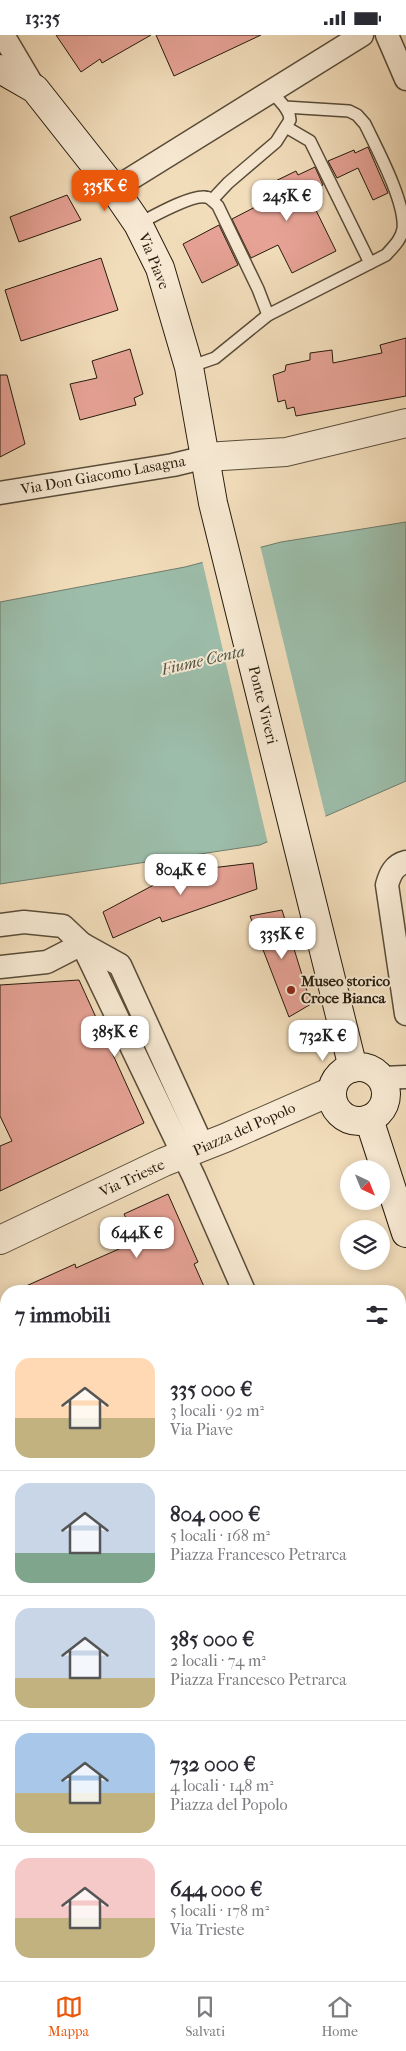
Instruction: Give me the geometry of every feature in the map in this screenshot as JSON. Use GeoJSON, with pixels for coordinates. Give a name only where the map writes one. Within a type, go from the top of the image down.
{"type":"FeatureCollection","features":[{"type":"Feature","properties":{"kind":"main road","name":"Via Piave"},"geometry":{"type":"LineString","coordinates":[[0,69],[35,89],[114,189],[138,224],[160,268],[189,367],[213,503]]}},
{"type":"Feature","properties":{"kind":"main road"},"geometry":{"type":"LineString","coordinates":[[206,457],[286,452],[406,423]]}},
{"type":"Feature","properties":{"kind":"main road","name":"Ponte Viveri"},"geometry":{"type":"LineString","coordinates":[[213,503],[354,1068]]}},
{"type":"Feature","properties":{"kind":"main road"},"geometry":{"type":"LineString","coordinates":[[354,1068],[370,1069],[395,1083],[381,1109],[369,1119],[358,1121],[347,1118],[338,1111],[333,1101],[332,1091],[335,1081],[340,1075],[354,1068]]}},
{"type":"Feature","properties":{"kind":"main road","name":"Piazza del Popolo"},"geometry":{"type":"LineString","coordinates":[[193,1151],[332,1091]]}},
{"type":"Feature","properties":{"kind":"main road"},"geometry":{"type":"LineString","coordinates":[[369,1119],[406,1233]]}},
{"type":"Feature","properties":{"kind":"main road","name":"Via Trieste"},"geometry":{"type":"LineString","coordinates":[[0,1240],[193,1151]]}},
{"type":"Feature","properties":{"kind":"street"},"geometry":{"type":"LineString","coordinates":[[3,35],[35,89]]}},
{"type":"Feature","properties":{"kind":"street"},"geometry":{"type":"LineString","coordinates":[[114,189],[279,99],[362,35]]}},
{"type":"Feature","properties":{"kind":"street"},"geometry":{"type":"LineString","coordinates":[[387,35],[406,79]]}},
{"type":"Feature","properties":{"kind":"street","name":"Via Don Giacomo Lasagna"},"geometry":{"type":"LineString","coordinates":[[0,493],[173,465],[206,457]]}},
{"type":"Feature","properties":{"kind":"street"},"geometry":{"type":"LineString","coordinates":[[406,862],[399,864],[390,873],[386,885],[406,1014]]}},
{"type":"Feature","properties":{"kind":"street"},"geometry":{"type":"LineString","coordinates":[[0,925],[24,922],[63,926],[82,944],[193,1151]]}},
{"type":"Feature","properties":{"kind":"street"},"geometry":{"type":"LineString","coordinates":[[0,967],[46,962],[82,944]]}},
{"type":"Feature","properties":{"kind":"street","name":"Piazza del Popolo"},"geometry":{"type":"LineString","coordinates":[[193,1151],[242,1285]]}},
{"type":"Feature","properties":{"kind":"lane"},"geometry":{"type":"LineString","coordinates":[[212,200],[228,183],[276,142],[286,127],[290,120],[289,114],[279,99]]}},
{"type":"Feature","properties":{"kind":"lane"},"geometry":{"type":"LineString","coordinates":[[189,367],[215,358],[268,315],[386,255],[400,239],[403,231],[405,214],[400,197],[365,124],[357,115],[348,111],[279,99]]}},
{"type":"Feature","properties":{"kind":"lane"},"geometry":{"type":"LineString","coordinates":[[286,127],[310,141],[370,263]]}},
{"type":"Feature","properties":{"kind":"lane"},"geometry":{"type":"LineString","coordinates":[[138,224],[183,202],[205,197],[212,200],[218,205],[258,289],[268,315]]}},
{"type":"Feature","properties":{"kind":"water","name":"Fiume Centa"},"geometry":{"type":"Polygon","coordinates":[[[406,522],[406,781],[260,845],[0,884],[0,602],[185,567],[281,542],[406,522]]]}},
{"type":"Feature","properties":{"kind":"pier"},"geometry":{"type":"Polygon","coordinates":[[[260,545],[326,818],[268,844],[202,560],[260,545]]]}},
{"type":"Feature","properties":{"kind":"building"},"geometry":{"type":"Polygon","coordinates":[[[56,35],[151,35],[102,63],[100,59],[81,72],[56,35]]]}},
{"type":"Feature","properties":{"kind":"building"},"geometry":{"type":"Polygon","coordinates":[[[156,35],[261,35],[174,76],[156,35]]]}},
{"type":"Feature","properties":{"kind":"building"},"geometry":{"type":"Polygon","coordinates":[[[368,147],[388,193],[373,200],[358,168],[337,178],[328,161],[354,150],[355,153],[368,147]]]}},
{"type":"Feature","properties":{"kind":"building"},"geometry":{"type":"Polygon","coordinates":[[[315,167],[323,185],[307,192],[336,251],[292,273],[278,245],[251,258],[232,219],[259,205],[253,192],[296,171],[298,175],[315,167]]]}},
{"type":"Feature","properties":{"kind":"building"},"geometry":{"type":"Polygon","coordinates":[[[67,195],[81,220],[19,242],[10,217],[67,195]]]}},
{"type":"Feature","properties":{"kind":"building"},"geometry":{"type":"Polygon","coordinates":[[[219,225],[238,265],[202,283],[183,244],[219,225]]]}},
{"type":"Feature","properties":{"kind":"building"},"geometry":{"type":"Polygon","coordinates":[[[101,258],[118,310],[21,341],[5,290],[101,258]]]}},
{"type":"Feature","properties":{"kind":"building"},"geometry":{"type":"Polygon","coordinates":[[[406,338],[406,396],[296,416],[294,407],[287,409],[285,400],[278,402],[273,375],[285,371],[286,365],[310,360],[310,353],[332,350],[333,363],[382,353],[380,345],[406,338]]]}},
{"type":"Feature","properties":{"kind":"building"},"geometry":{"type":"Polygon","coordinates":[[[130,349],[143,394],[134,398],[136,405],[80,420],[70,384],[97,378],[92,361],[130,349]]]}},
{"type":"Feature","properties":{"kind":"building"},"geometry":{"type":"Polygon","coordinates":[[[0,375],[7,375],[25,444],[0,457],[0,375]]]}},
{"type":"Feature","properties":{"kind":"building"},"geometry":{"type":"Polygon","coordinates":[[[253,863],[257,889],[162,922],[160,917],[113,938],[103,912],[178,872],[253,863]]]}},
{"type":"Feature","properties":{"kind":"building"},"geometry":{"type":"Polygon","coordinates":[[[282,910],[311,1004],[289,1017],[250,916],[282,910]]]}},
{"type":"Feature","properties":{"kind":"building"},"geometry":{"type":"Polygon","coordinates":[[[79,980],[144,1123],[0,1191],[0,1146],[12,1141],[0,1116],[0,985],[79,980]]]}},
{"type":"Feature","properties":{"kind":"building"},"geometry":{"type":"Polygon","coordinates":[[[168,1194],[198,1262],[194,1264],[203,1285],[28,1285],[75,1264],[76,1268],[137,1241],[124,1214],[168,1194]]]}},
{"type":"Feature","properties":{"kind":"place","name":"Museo storico Croce Bianca"},"geometry":{"type":"Point","coordinates":[291,990]}}]}
